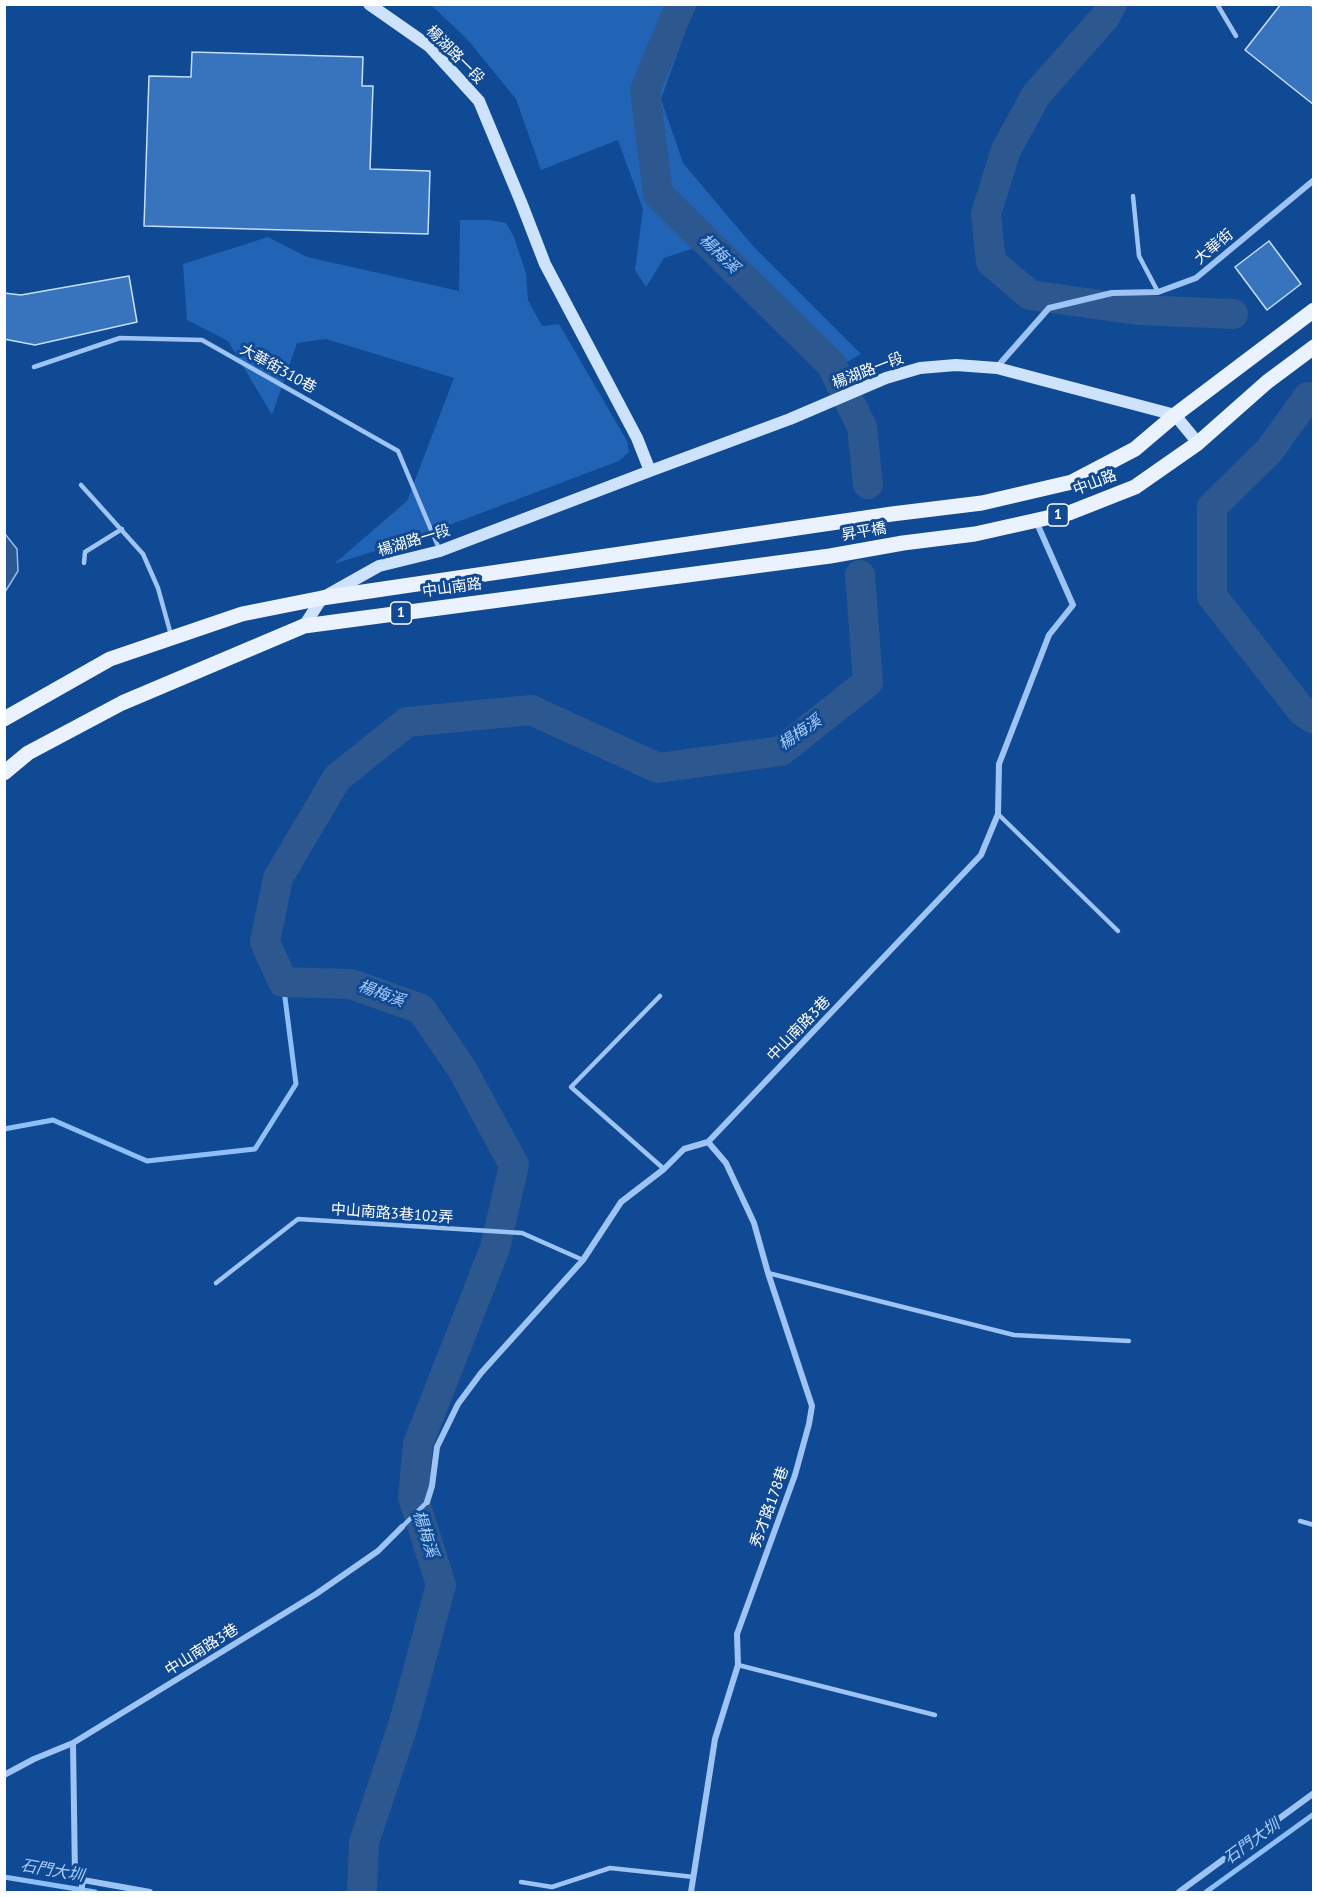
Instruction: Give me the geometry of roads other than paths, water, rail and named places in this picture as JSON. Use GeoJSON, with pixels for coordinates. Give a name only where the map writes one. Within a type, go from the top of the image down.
{"type":"FeatureCollection","features":[{"type":"Feature","properties":{"kind":"main road","name":"中山路"},"geometry":{"type":"LineString","coordinates":[[892,514],[982,503],[1072,482],[1135,449],[1174,416],[1314,310]]}},
{"type":"Feature","properties":{"kind":"main road","name":"中山路"},"geometry":{"type":"LineString","coordinates":[[903,543],[975,534],[1068,513],[1135,487],[1198,443],[1267,382],[1309,350]]}},
{"type":"Feature","properties":{"kind":"main road","name":"昇平橋"},"geometry":{"type":"LineString","coordinates":[[820,525],[892,514]]}},
{"type":"Feature","properties":{"kind":"main road","name":"中山南路"},"geometry":{"type":"LineString","coordinates":[[4,719],[110,659],[242,614],[322,598],[820,525]]}},
{"type":"Feature","properties":{"kind":"main road","name":"昇平橋"},"geometry":{"type":"LineString","coordinates":[[830,556],[903,543]]}},
{"type":"Feature","properties":{"kind":"main road","name":"中山南路"},"geometry":{"type":"LineString","coordinates":[[4,773],[28,753],[122,704],[304,626],[830,556]]}},
{"type":"Feature","properties":{"kind":"street","name":"楊湖路一段"},"geometry":{"type":"LineString","coordinates":[[369,4],[429,46],[479,101],[545,264],[637,438],[650,471]]}},
{"type":"Feature","properties":{"kind":"street","name":"大華街"},"geometry":{"type":"LineString","coordinates":[[997,368],[1049,308],[1112,293],[1158,292],[1196,278],[1314,180]]}},
{"type":"Feature","properties":{"kind":"street","name":"楊湖路一段"},"geometry":{"type":"LineString","coordinates":[[304,626],[322,598],[379,566],[440,551],[790,419],[886,378],[920,368],[956,365],[997,368],[1174,416]]}},
{"type":"Feature","properties":{"kind":"street"},"geometry":{"type":"LineString","coordinates":[[1174,416],[1198,443]]}},
{"type":"Feature","properties":{"kind":"street","name":"中山南路3巷"},"geometry":{"type":"LineString","coordinates":[[427,1502],[432,1486],[437,1447],[458,1404],[481,1374],[583,1260],[621,1202],[664,1169],[684,1149],[708,1142],[981,855],[998,814],[999,764],[1049,635],[1073,605],[1036,520]]}},
{"type":"Feature","properties":{"kind":"street","name":"秀才路178巷"},"geometry":{"type":"LineString","coordinates":[[691,1893],[715,1739],[738,1665],[737,1634],[795,1475],[812,1406],[754,1223],[726,1163],[708,1142]]}},
{"type":"Feature","properties":{"kind":"street","name":"中山南路3巷"},"geometry":{"type":"LineString","coordinates":[[4,1775],[34,1759],[73,1743],[316,1594],[378,1551],[402,1527]]}},
{"type":"Feature","properties":{"kind":"street"},"geometry":{"type":"LineString","coordinates":[[73,1743],[75,1877],[150,1893]]}},
{"type":"Feature","properties":{"kind":"street"},"geometry":{"type":"LineString","coordinates":[[1179,1893],[1314,1793]]}},
{"type":"Feature","properties":{"kind":"street"},"geometry":{"type":"LineString","coordinates":[[81,1893],[83,1880]]}},
{"type":"Feature","properties":{"kind":"lane"},"geometry":{"type":"LineString","coordinates":[[1217,4],[1236,36]]}},
{"type":"Feature","properties":{"kind":"lane"},"geometry":{"type":"LineString","coordinates":[[1133,196],[1139,256],[1158,292]]}},
{"type":"Feature","properties":{"kind":"lane","name":"大華街310巷"},"geometry":{"type":"LineString","coordinates":[[34,367],[120,338],[202,340],[398,451],[440,551]]}},
{"type":"Feature","properties":{"kind":"lane"},"geometry":{"type":"LineString","coordinates":[[81,485],[143,554],[158,588],[172,638]]}},
{"type":"Feature","properties":{"kind":"lane"},"geometry":{"type":"LineString","coordinates":[[84,563],[85,552],[122,529]]}},
{"type":"Feature","properties":{"kind":"lane"},"geometry":{"type":"LineString","coordinates":[[998,814],[1118,931]]}},
{"type":"Feature","properties":{"kind":"lane"},"geometry":{"type":"LineString","coordinates":[[660,996],[571,1087],[664,1169]]}},
{"type":"Feature","properties":{"kind":"lane","name":"中山南路3巷102弄"},"geometry":{"type":"LineString","coordinates":[[216,1283],[297,1219],[522,1233],[583,1260]]}},
{"type":"Feature","properties":{"kind":"lane"},"geometry":{"type":"LineString","coordinates":[[768,1273],[1014,1335],[1129,1341]]}},
{"type":"Feature","properties":{"kind":"lane"},"geometry":{"type":"LineString","coordinates":[[402,1527],[427,1502]]}},
{"type":"Feature","properties":{"kind":"lane"},"geometry":{"type":"LineString","coordinates":[[1300,1521],[1314,1525]]}},
{"type":"Feature","properties":{"kind":"lane"},"geometry":{"type":"LineString","coordinates":[[738,1665],[935,1715]]}},
{"type":"Feature","properties":{"kind":"lane"},"geometry":{"type":"LineString","coordinates":[[521,1882],[552,1887],[610,1868],[694,1876]]}},
{"type":"Feature","properties":{"kind":"waterway","name":"楊梅溪"},"geometry":{"type":"LineString","coordinates":[[681,4],[645,90],[658,194],[831,364],[862,427],[868,484]]}},
{"type":"Feature","properties":{"kind":"waterway"},"geometry":{"type":"LineString","coordinates":[[1112,4],[1105,17],[1036,95],[1006,150],[986,214],[991,262],[1030,295],[1137,310],[1233,314]]}},
{"type":"Feature","properties":{"kind":"waterway"},"geometry":{"type":"LineString","coordinates":[[1308,397],[1269,451],[1212,507],[1212,596],[1302,711],[1314,719]]}},
{"type":"Feature","properties":{"kind":"waterway","name":"楊梅溪"},"geometry":{"type":"LineString","coordinates":[[362,1892],[364,1842],[404,1722],[441,1585],[413,1497],[418,1444],[495,1248],[514,1165],[462,1069],[421,1009],[351,984],[283,982],[265,942],[278,878],[337,778],[407,722],[531,710],[658,768],[781,751],[868,682],[860,575]]}},
{"type":"Feature","properties":{"kind":"waterway"},"geometry":{"type":"LineString","coordinates":[[4,1129],[53,1120],[147,1161],[255,1149],[296,1084],[283,982]]}},
{"type":"Feature","properties":{"kind":"waterway","name":"石門大圳"},"geometry":{"type":"LineString","coordinates":[[1206,1892],[1314,1814]]}},
{"type":"Feature","properties":{"kind":"waterway","name":"石門大圳"},"geometry":{"type":"LineString","coordinates":[[4,1877],[95,1892]]}}]}
